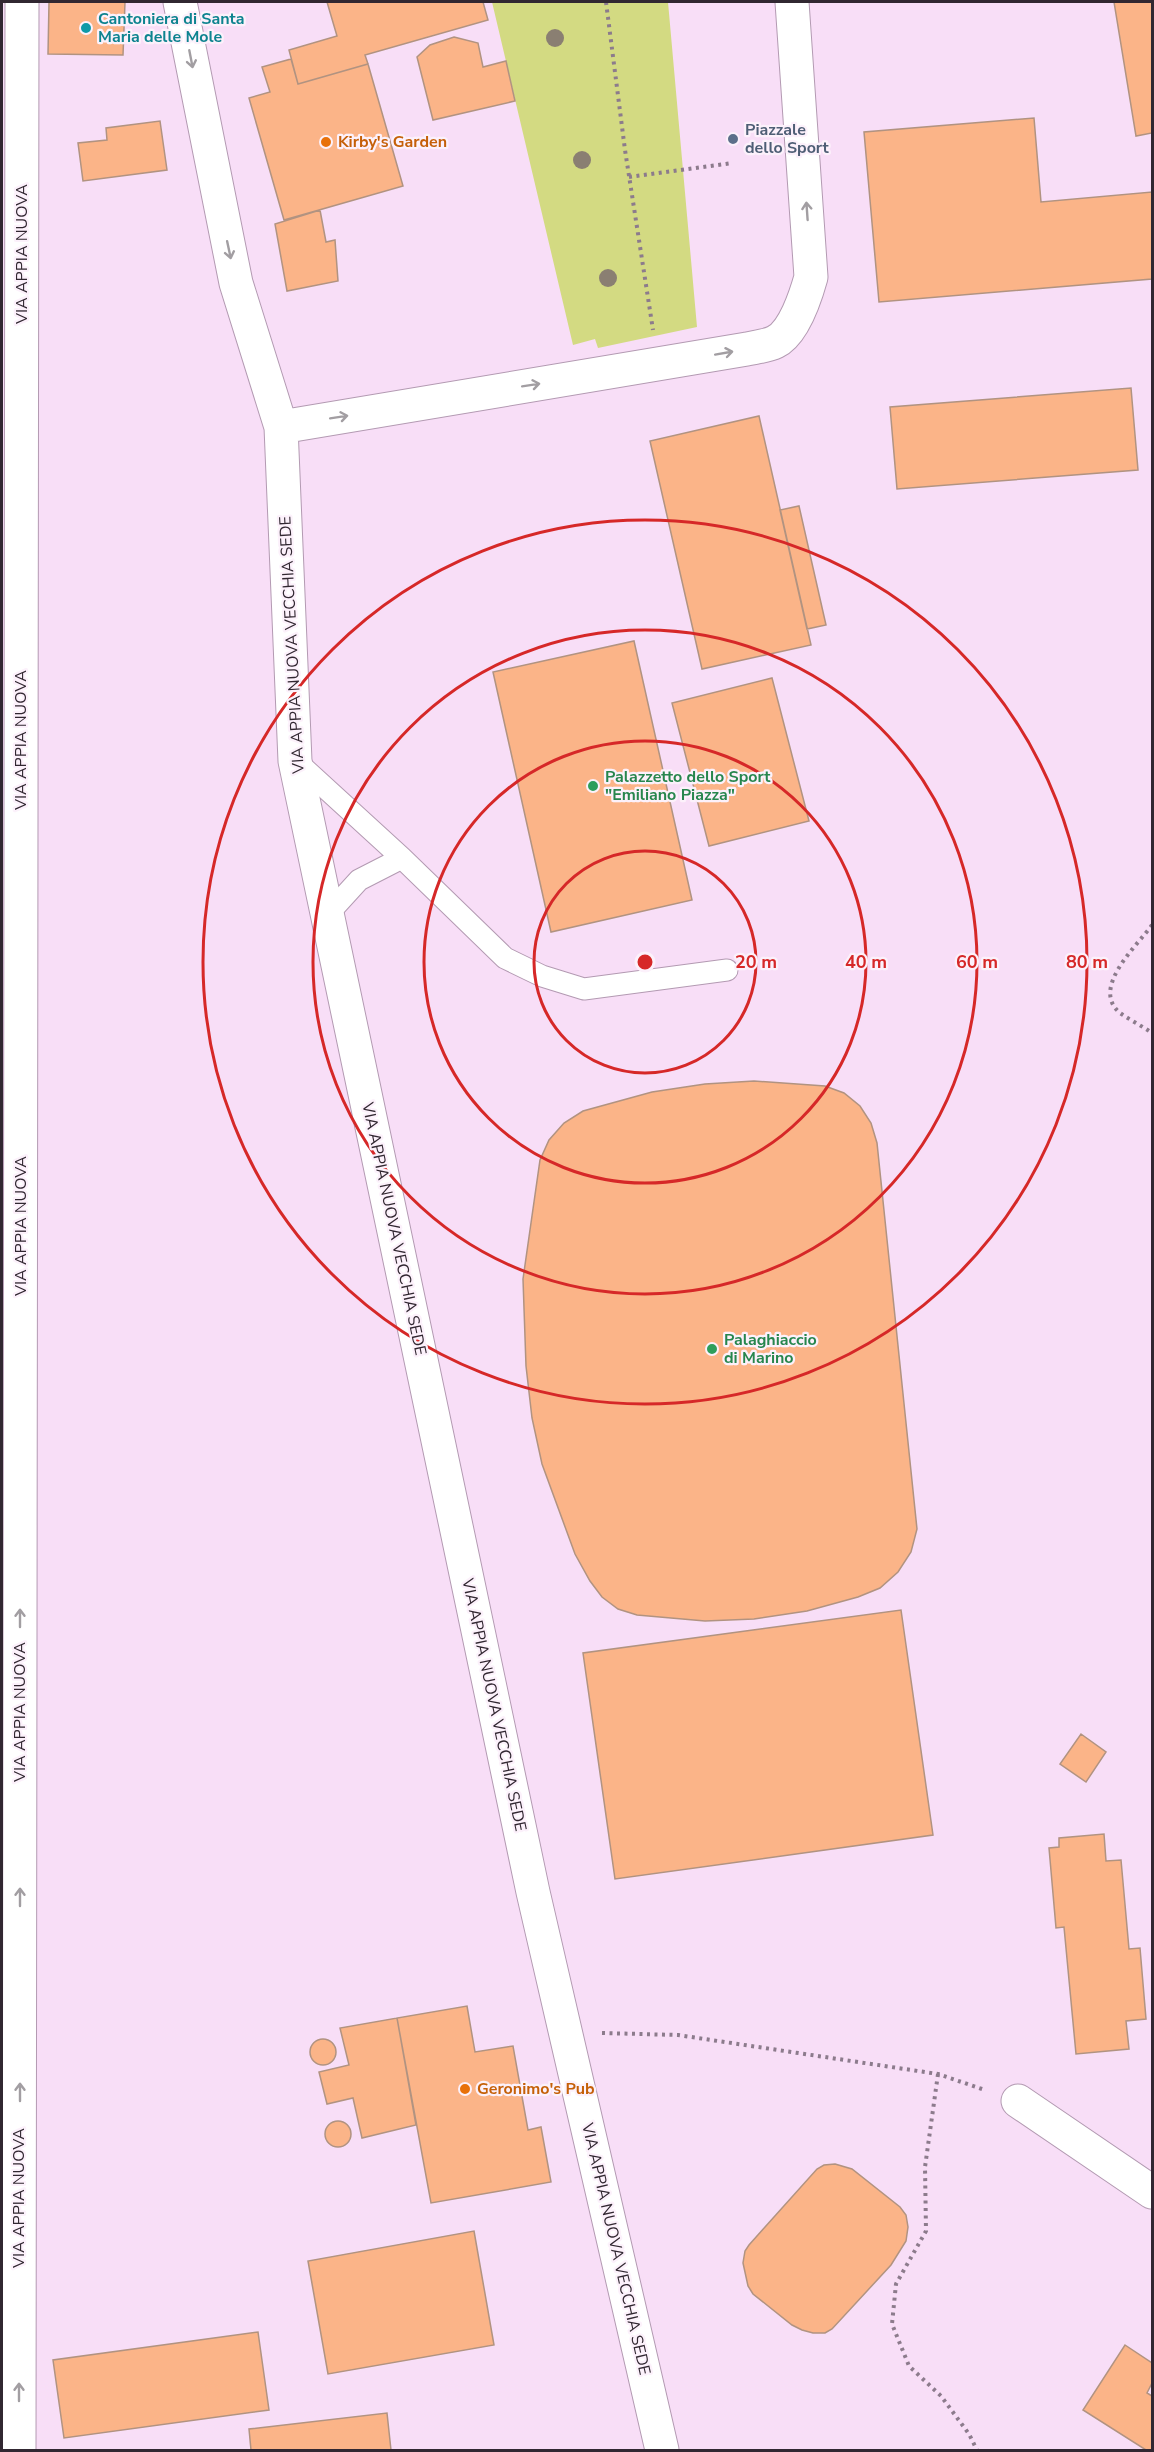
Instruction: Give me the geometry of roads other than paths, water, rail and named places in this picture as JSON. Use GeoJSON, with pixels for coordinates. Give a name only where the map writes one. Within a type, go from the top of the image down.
{"type":"FeatureCollection","features":[{"type":"Feature","properties":{"kind":"street","name":"VIA APPIA NUOVA"},"geometry":{"type":"LineString","coordinates":[[19,2451],[22,2]]}},
{"type":"Feature","properties":{"kind":"street","name":"VIA APPIA NUOVA VECCHIA SEDE"},"geometry":{"type":"LineString","coordinates":[[180,2],[236,284],[281,427],[295,760],[533,1892],[662,2451]]}},
{"type":"Feature","properties":{"kind":"street"},"geometry":{"type":"LineString","coordinates":[[281,427],[747,350],[777,341],[790,326],[805,301],[811,277],[792,2]]}},
{"type":"Feature","properties":{"kind":"street"},"geometry":{"type":"LineString","coordinates":[[1018,2101],[1150,2186]]}},
{"type":"Feature","properties":{"kind":"lane"},"geometry":{"type":"LineString","coordinates":[[295,760],[402,858],[505,958],[542,976],[584,989],[726,970]]}},
{"type":"Feature","properties":{"kind":"lane"},"geometry":{"type":"LineString","coordinates":[[328,914],[359,880],[402,858]]}},
{"type":"Feature","properties":{"kind":"place","name":"Cantoniera di Santa Maria delle Mole"},"geometry":{"type":"Point","coordinates":[86,28]}},
{"type":"Feature","properties":{"kind":"place","name":"Piazzale dello Sport"},"geometry":{"type":"Point","coordinates":[733,139]}},
{"type":"Feature","properties":{"kind":"place","name":"Kirby's Garden"},"geometry":{"type":"Point","coordinates":[326,142]}},
{"type":"Feature","properties":{"kind":"place","name":"Palazzetto dello Sport \"Emiliano Piazza\""},"geometry":{"type":"Point","coordinates":[593,786]}},
{"type":"Feature","properties":{"kind":"place","name":"Palaghiaccio di Marino"},"geometry":{"type":"Point","coordinates":[712,1349]}},
{"type":"Feature","properties":{"kind":"place","name":"Geronimo's Pub"},"geometry":{"type":"Point","coordinates":[465,2089]}}]}
